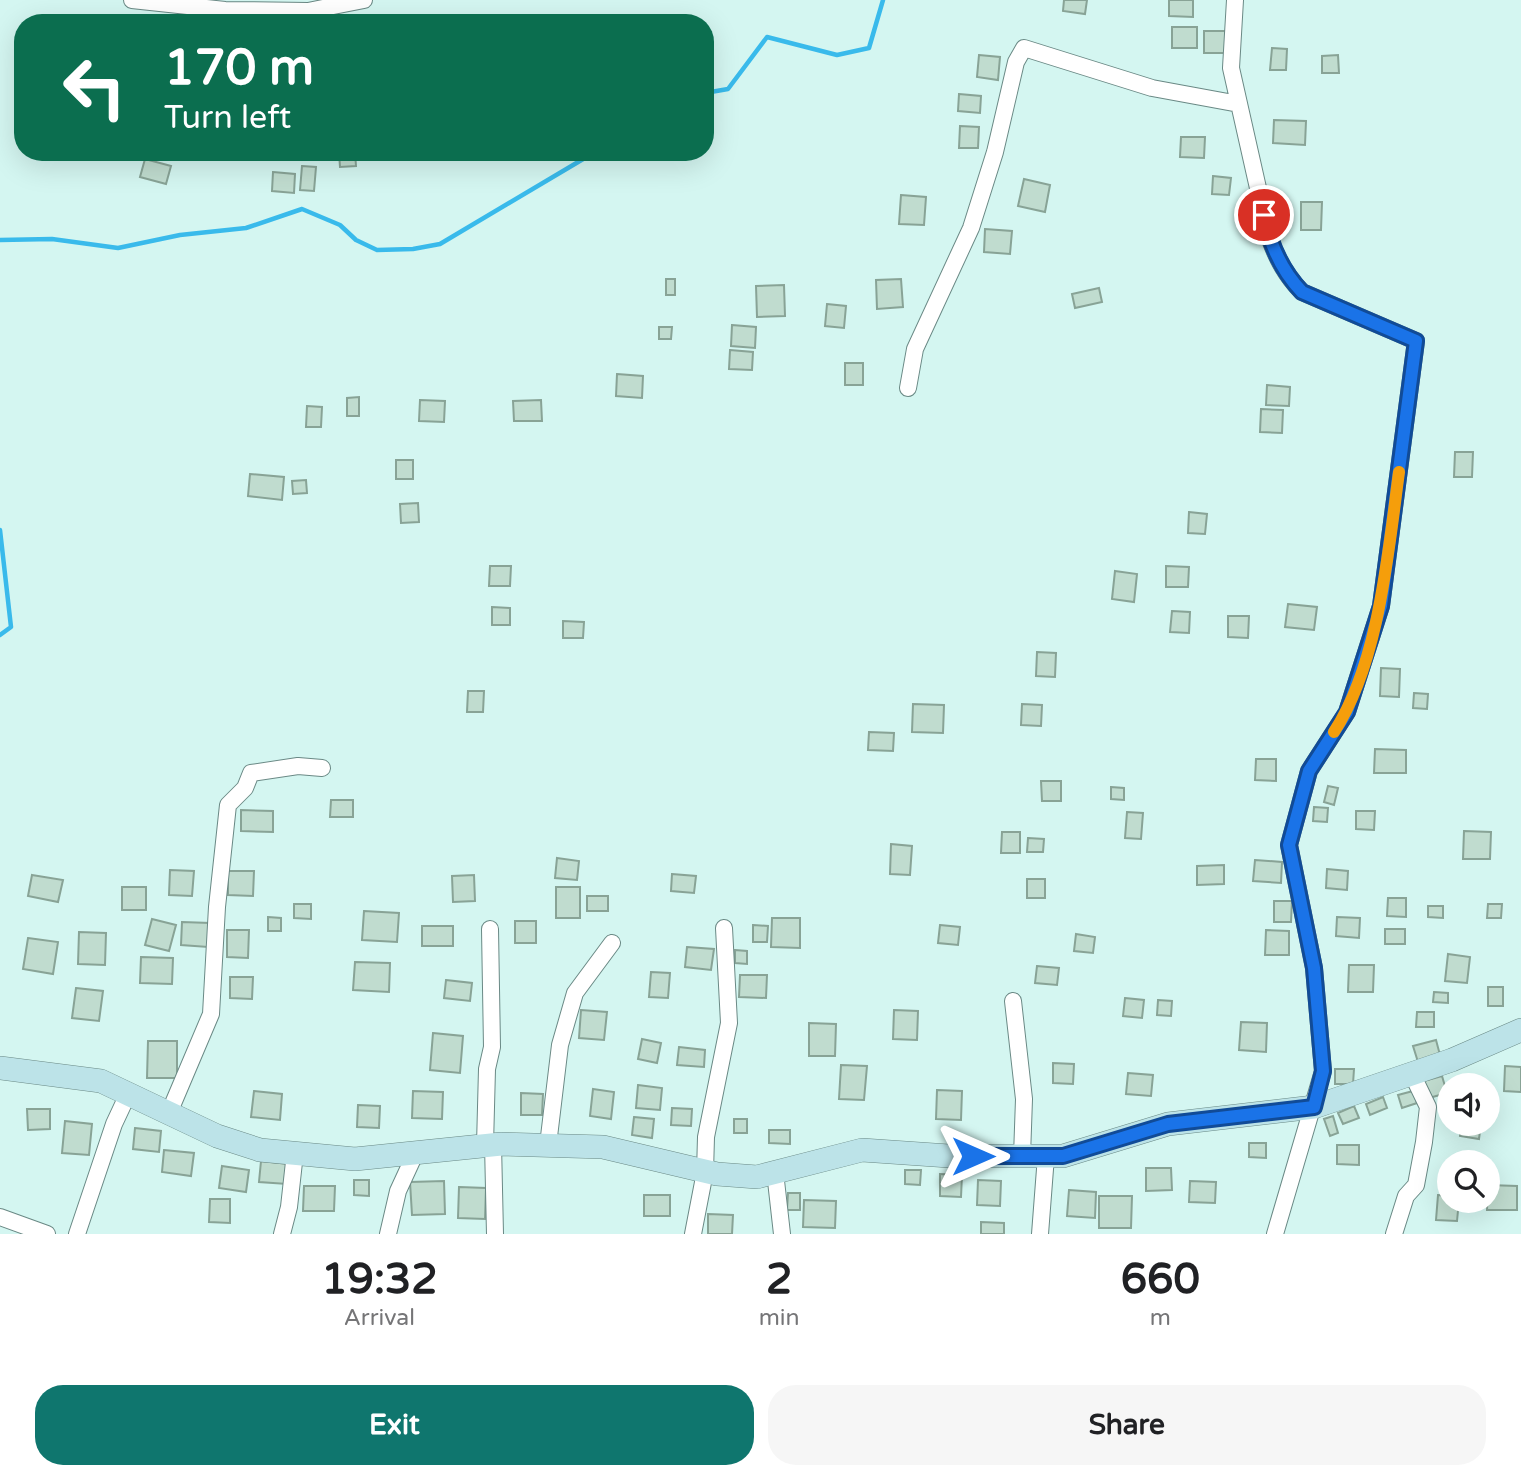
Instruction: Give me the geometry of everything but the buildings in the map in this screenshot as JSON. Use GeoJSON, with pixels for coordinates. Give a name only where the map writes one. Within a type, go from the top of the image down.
{"type":"FeatureCollection","features":[{"type":"Feature","properties":{"kind":"main road"},"geometry":{"type":"LineString","coordinates":[[0,1068],[101,1081],[216,1136],[260,1150],[355,1159],[489,1144],[603,1147],[705,1172],[757,1177],[862,1150],[949,1156],[1063,1156],[1168,1124],[1314,1107],[1412,1074],[1521,1030]]}},
{"type":"Feature","properties":{"kind":"street"},"geometry":{"type":"LineString","coordinates":[[132,0],[225,10],[308,11],[364,0]]}},
{"type":"Feature","properties":{"kind":"street"},"geometry":{"type":"LineString","coordinates":[[1235,0],[1231,68],[1269,237],[1288,277],[1302,292],[1416,341],[1381,606],[1347,712],[1309,771],[1289,845],[1314,968],[1323,1071],[1275,1234]]}},
{"type":"Feature","properties":{"kind":"street"},"geometry":{"type":"LineString","coordinates":[[908,388],[915,349],[971,228],[995,152],[1016,62],[1024,48],[1152,88],[1239,104]]}},
{"type":"Feature","properties":{"kind":"street"},"geometry":{"type":"LineString","coordinates":[[169,1113],[211,1014],[217,907],[228,805],[245,788],[251,773],[298,766],[322,768]]}},
{"type":"Feature","properties":{"kind":"street"},"geometry":{"type":"LineString","coordinates":[[692,1234],[705,1172],[706,1137],[729,1023],[724,928]]}},
{"type":"Feature","properties":{"kind":"street"},"geometry":{"type":"LineString","coordinates":[[490,929],[492,1047],[486,1069],[495,1234]]}},
{"type":"Feature","properties":{"kind":"street"},"geometry":{"type":"LineString","coordinates":[[548,1145],[560,1045],[575,993],[612,943]]}},
{"type":"Feature","properties":{"kind":"street"},"geometry":{"type":"LineString","coordinates":[[1013,1001],[1024,1099],[1022,1156]]}},
{"type":"Feature","properties":{"kind":"street"},"geometry":{"type":"LineString","coordinates":[[1394,1234],[1406,1196],[1416,1185],[1424,1142],[1427,1107],[1412,1074]]}},
{"type":"Feature","properties":{"kind":"street"},"geometry":{"type":"LineString","coordinates":[[77,1234],[128,1094]]}},
{"type":"Feature","properties":{"kind":"street"},"geometry":{"type":"LineString","coordinates":[[387,1234],[398,1191],[416,1152]]}},
{"type":"Feature","properties":{"kind":"street"},"geometry":{"type":"LineString","coordinates":[[282,1234],[289,1207],[295,1153]]}},
{"type":"Feature","properties":{"kind":"street"},"geometry":{"type":"LineString","coordinates":[[1040,1234],[1046,1156]]}},
{"type":"Feature","properties":{"kind":"street"},"geometry":{"type":"LineString","coordinates":[[775,1172],[782,1234]]}},
{"type":"Feature","properties":{"kind":"street"},"geometry":{"type":"LineString","coordinates":[[0,1217],[47,1234]]}},
{"type":"Feature","properties":{"kind":"waterway"},"geometry":{"type":"LineString","coordinates":[[714,91],[728,89],[767,37],[837,55],[869,48],[883,0]]}},
{"type":"Feature","properties":{"kind":"waterway"},"geometry":{"type":"LineString","coordinates":[[0,240],[52,239],[118,248],[180,235],[246,228],[302,209],[340,225],[356,240],[377,250],[413,249],[440,244],[580,161]]}},
{"type":"Feature","properties":{"kind":"waterway"},"geometry":{"type":"LineString","coordinates":[[0,530],[11,627],[0,635]]}},
{"type":"Feature","properties":{"kind":"slow traffic"},"geometry":{"type":"LineString","coordinates":[[1334,732],[1347,712],[1381,606],[1399,472]]}},
{"type":"Feature","properties":{"kind":"route"},"geometry":{"type":"LineString","coordinates":[[973,1156],[1063,1156],[1168,1124],[1314,1107],[1323,1071],[1314,968],[1289,845],[1309,771],[1347,712],[1381,606],[1416,341],[1302,292],[1288,277],[1277,257],[1264,215]]}}]}
